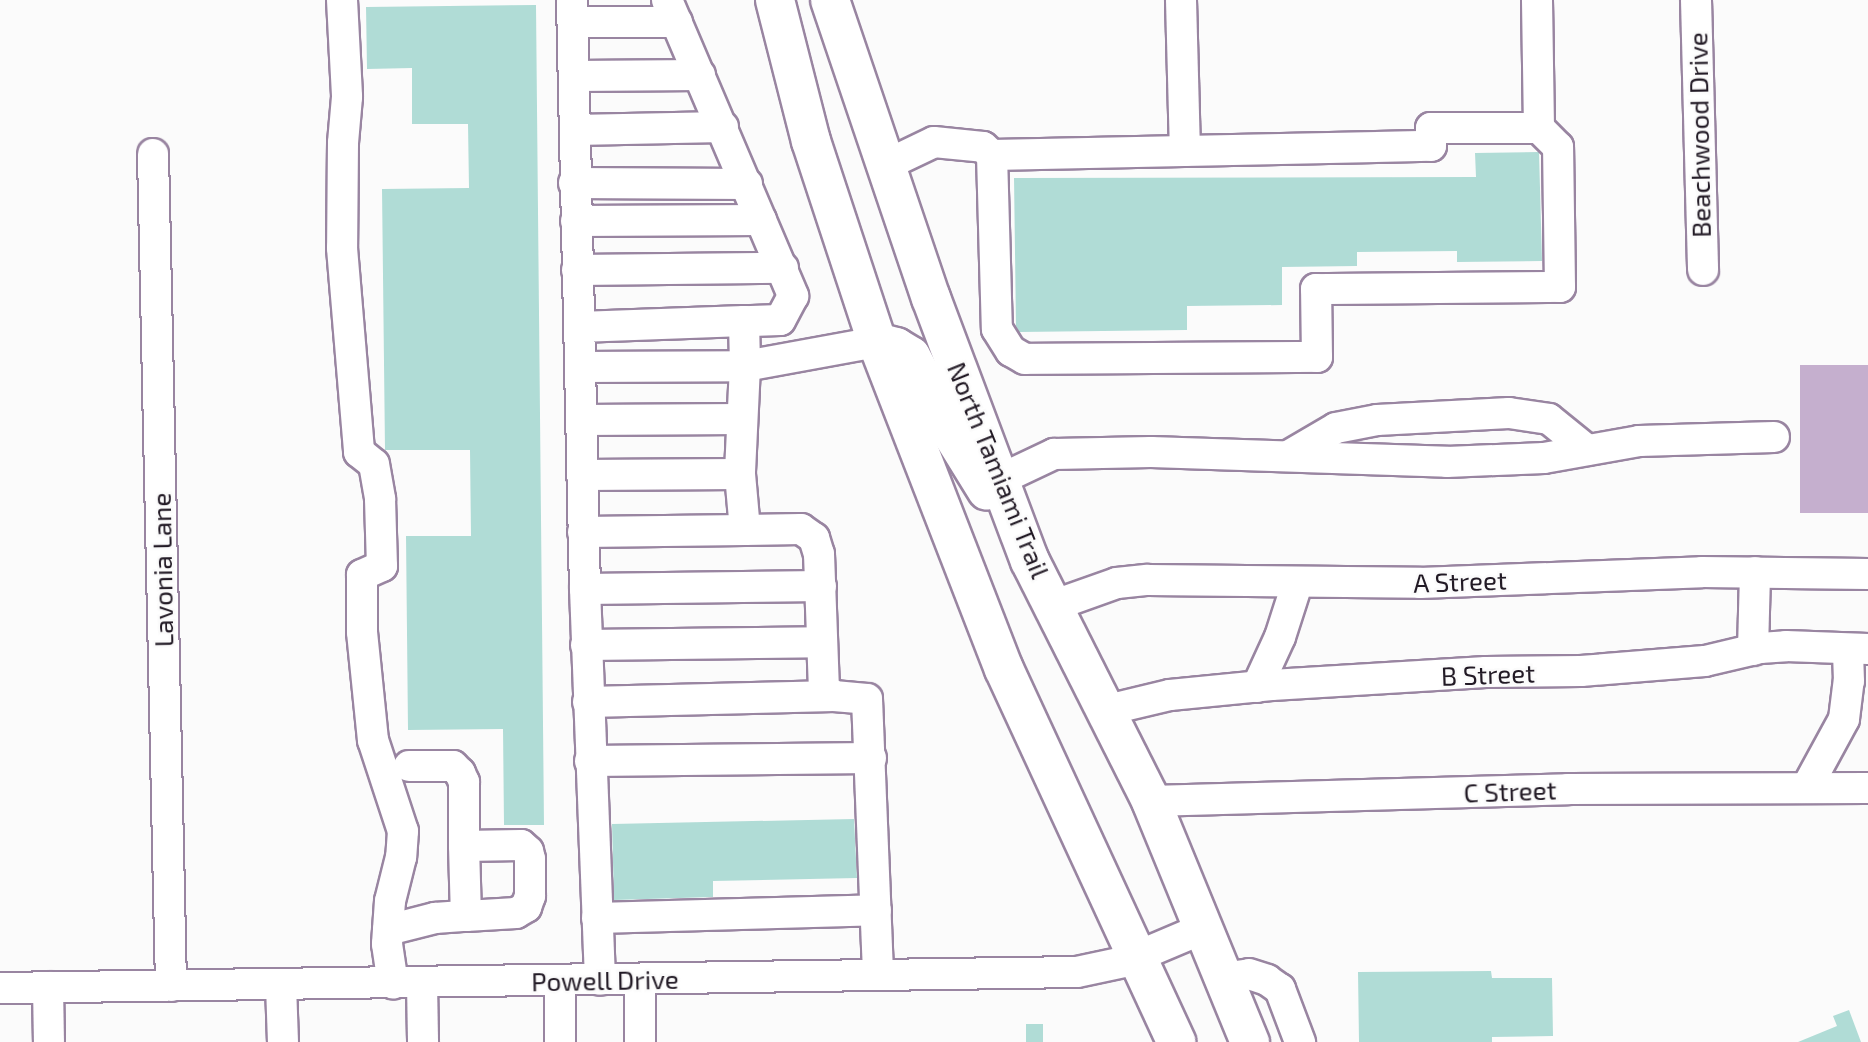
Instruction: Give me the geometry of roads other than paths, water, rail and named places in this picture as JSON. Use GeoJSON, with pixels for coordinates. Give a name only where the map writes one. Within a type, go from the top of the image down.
{"type":"FeatureCollection","features":[{"type":"Feature","properties":{"kind":"main road"},"geometry":{"type":"LineString","coordinates":[[775,0],[811,141],[877,342],[1004,669],[1176,1042]]}},
{"type":"Feature","properties":{"kind":"main road","name":"North Tamiami Trail"},"geometry":{"type":"LineString","coordinates":[[830,0],[931,298],[1030,561],[1152,802],[1250,1042]]}},
{"type":"Feature","properties":{"kind":"main road"},"geometry":{"type":"LineString","coordinates":[[851,0],[886,165]]}},
{"type":"Feature","properties":{"kind":"main road"},"geometry":{"type":"LineString","coordinates":[[877,342],[896,347],[911,356],[950,431],[1030,561]]}},
{"type":"Feature","properties":{"kind":"street"},"geometry":{"type":"LineString","coordinates":[[342,0],[347,97],[343,143],[342,248],[359,452],[374,464],[380,499],[382,566],[362,575],[362,632],[373,740],[403,831],[401,858],[390,901],[388,930],[408,983],[423,1042]]}},
{"type":"Feature","properties":{"kind":"street"},"geometry":{"type":"LineString","coordinates":[[1181,0],[1185,151]]}},
{"type":"Feature","properties":{"kind":"street"},"geometry":{"type":"LineString","coordinates":[[992,155],[997,329],[1011,351],[1025,359],[1317,356],[1316,289],[1560,287],[1558,147],[1539,128],[1537,0]]}},
{"type":"Feature","properties":{"kind":"street","name":"Beachwood Drive"},"geometry":{"type":"LineString","coordinates":[[1696,0],[1703,271]]}},
{"type":"Feature","properties":{"kind":"street"},"geometry":{"type":"LineString","coordinates":[[579,327],[780,320],[793,296],[672,11],[573,11],[574,183],[586,645],[600,980]]}},
{"type":"Feature","properties":{"kind":"street"},"geometry":{"type":"LineString","coordinates":[[575,76],[700,75]]}},
{"type":"Feature","properties":{"kind":"street"},"geometry":{"type":"LineString","coordinates":[[575,130],[723,127]]}},
{"type":"Feature","properties":{"kind":"street"},"geometry":{"type":"LineString","coordinates":[[886,165],[934,142],[983,147],[992,155],[1432,146],[1431,128],[1539,128]]}},
{"type":"Feature","properties":{"kind":"street","name":"Lavonia Lane"},"geometry":{"type":"LineString","coordinates":[[153,154],[171,986]]}},
{"type":"Feature","properties":{"kind":"street"},"geometry":{"type":"LineString","coordinates":[[574,183],[747,184]]}},
{"type":"Feature","properties":{"kind":"street"},"geometry":{"type":"LineString","coordinates":[[576,221],[761,220]]}},
{"type":"Feature","properties":{"kind":"street"},"geometry":{"type":"LineString","coordinates":[[577,270],[783,268]]}},
{"type":"Feature","properties":{"kind":"street"},"geometry":{"type":"LineString","coordinates":[[744,321],[745,366],[740,474],[745,530]]}},
{"type":"Feature","properties":{"kind":"street"},"geometry":{"type":"LineString","coordinates":[[580,367],[745,366],[877,342]]}},
{"type":"Feature","properties":{"kind":"street"},"geometry":{"type":"LineString","coordinates":[[1290,455],[1336,428],[1407,418],[1508,412],[1549,419],[1587,450]]}},
{"type":"Feature","properties":{"kind":"street"},"geometry":{"type":"LineString","coordinates":[[1406,460],[1407,418]]}},
{"type":"Feature","properties":{"kind":"street"},"geometry":{"type":"LineString","coordinates":[[582,420],[742,419]]}},
{"type":"Feature","properties":{"kind":"street"},"geometry":{"type":"LineString","coordinates":[[1001,479],[1054,454],[1151,452],[1447,462],[1544,458],[1639,441],[1774,437]]}},
{"type":"Feature","properties":{"kind":"street"},"geometry":{"type":"LineString","coordinates":[[582,475],[740,474]]}},
{"type":"Feature","properties":{"kind":"street"},"geometry":{"type":"LineString","coordinates":[[583,532],[801,529],[814,538],[819,554],[824,690],[834,696]]}},
{"type":"Feature","properties":{"kind":"street"},"geometry":{"type":"LineString","coordinates":[[1753,650],[1755,572]]}},
{"type":"Feature","properties":{"kind":"street","name":"A Street"},"geometry":{"type":"LineString","coordinates":[[1055,606],[1117,583],[1229,580],[1297,584],[1755,572],[1868,574]]}},
{"type":"Feature","properties":{"kind":"street"},"geometry":{"type":"LineString","coordinates":[[1257,687],[1280,636],[1297,584]]}},
{"type":"Feature","properties":{"kind":"street"},"geometry":{"type":"LineString","coordinates":[[585,589],[821,586]]}},
{"type":"Feature","properties":{"kind":"street"},"geometry":{"type":"LineString","coordinates":[[586,645],[821,642]]}},
{"type":"Feature","properties":{"kind":"street","name":"B Street"},"geometry":{"type":"LineString","coordinates":[[1107,710],[1170,695],[1257,687],[1486,672],[1581,671],[1705,661],[1786,646],[1858,649]]}},
{"type":"Feature","properties":{"kind":"street"},"geometry":{"type":"LineString","coordinates":[[1807,787],[1844,719],[1849,681],[1858,649]]}},
{"type":"Feature","properties":{"kind":"street"},"geometry":{"type":"LineString","coordinates":[[588,702],[834,696],[867,699],[878,975]]}},
{"type":"Feature","properties":{"kind":"street"},"geometry":{"type":"LineString","coordinates":[[590,761],[871,758]]}},
{"type":"Feature","properties":{"kind":"street"},"geometry":{"type":"LineString","coordinates":[[409,766],[453,766],[464,782],[466,916]]}},
{"type":"Feature","properties":{"kind":"street","name":"C Street"},"geometry":{"type":"LineString","coordinates":[[1152,802],[1568,789],[1868,788]]}},
{"type":"Feature","properties":{"kind":"street"},"geometry":{"type":"LineString","coordinates":[[388,930],[435,918],[516,913],[526,907],[530,896],[530,859],[521,845],[464,846]]}},
{"type":"Feature","properties":{"kind":"street"},"geometry":{"type":"LineString","coordinates":[[597,918],[876,910]]}},
{"type":"Feature","properties":{"kind":"street","name":"Powell Drive"},"geometry":{"type":"LineString","coordinates":[[0,988],[1077,972],[1139,957],[1202,929]]}},
{"type":"Feature","properties":{"kind":"street"},"geometry":{"type":"LineString","coordinates":[[1222,978],[1249,974],[1280,989],[1300,1042]]}},
{"type":"Feature","properties":{"kind":"street"},"geometry":{"type":"LineString","coordinates":[[640,979],[640,1042]]}},
{"type":"Feature","properties":{"kind":"street"},"geometry":{"type":"LineString","coordinates":[[560,981],[560,1042]]}},
{"type":"Feature","properties":{"kind":"street"},"geometry":{"type":"LineString","coordinates":[[281,985],[283,1042]]}},
{"type":"Feature","properties":{"kind":"street"},"geometry":{"type":"LineString","coordinates":[[48,987],[49,1042]]}}]}
